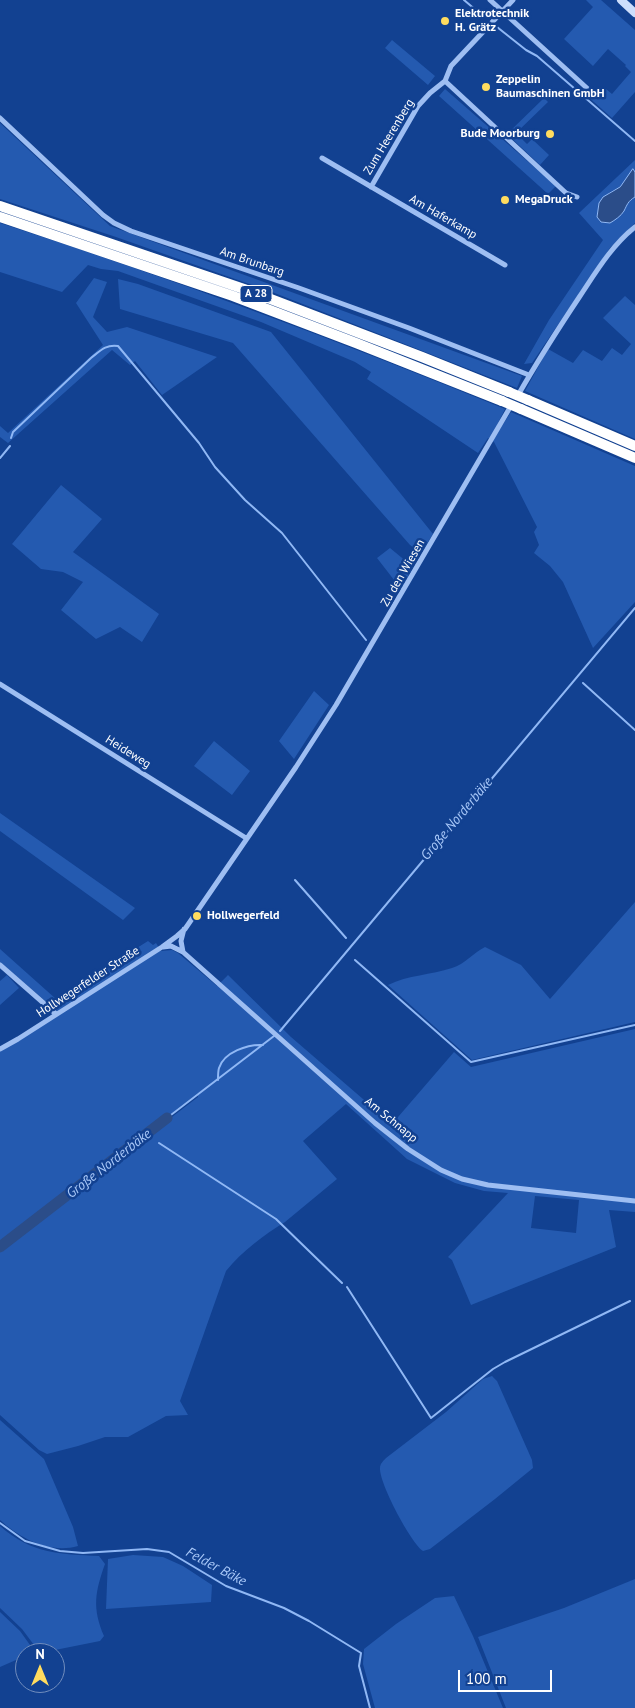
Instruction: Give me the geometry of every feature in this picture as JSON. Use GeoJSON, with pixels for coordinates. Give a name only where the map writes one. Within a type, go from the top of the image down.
{"type":"FeatureCollection","features":[{"type":"Feature","properties":{"kind":"highway","name":"A 28"},"geometry":{"type":"LineString","coordinates":[[0,206],[247,290],[422,357],[505,397]]}},
{"type":"Feature","properties":{"kind":"highway","name":"A 28"},"geometry":{"type":"LineString","coordinates":[[0,217],[233,296],[635,446]]}},
{"type":"Feature","properties":{"kind":"highway","name":"A 28"},"geometry":{"type":"LineString","coordinates":[[525,404],[635,458]]}},
{"type":"Feature","properties":{"kind":"main road"},"geometry":{"type":"LineString","coordinates":[[621,0],[635,13]]}},
{"type":"Feature","properties":{"kind":"street"},"geometry":{"type":"LineString","coordinates":[[490,0],[589,90]]}},
{"type":"Feature","properties":{"kind":"street","name":"Zum Heerenberg"},"geometry":{"type":"LineString","coordinates":[[322,158],[371,187],[418,106],[445,81],[451,66],[513,0]]}},
{"type":"Feature","properties":{"kind":"street"},"geometry":{"type":"LineString","coordinates":[[445,81],[566,193],[577,196]]}},
{"type":"Feature","properties":{"kind":"street","name":"Am Brunbarg"},"geometry":{"type":"LineString","coordinates":[[0,118],[103,215],[114,223],[132,231],[354,308],[529,375]]}},
{"type":"Feature","properties":{"kind":"street","name":"Am Haferkamp"},"geometry":{"type":"LineString","coordinates":[[371,187],[505,265]]}},
{"type":"Feature","properties":{"kind":"street","name":"Zu den Wiesen"},"geometry":{"type":"LineString","coordinates":[[184,929],[336,706],[546,346],[595,274],[622,238],[635,227]]}},
{"type":"Feature","properties":{"kind":"street","name":"Heideweg"},"geometry":{"type":"LineString","coordinates":[[0,684],[246,838]]}},
{"type":"Feature","properties":{"kind":"street"},"geometry":{"type":"LineString","coordinates":[[183,952],[181,941],[184,929]]}},
{"type":"Feature","properties":{"kind":"street","name":"Hollwegerfelder Straße"},"geometry":{"type":"LineString","coordinates":[[0,1049],[162,946],[184,929]]}},
{"type":"Feature","properties":{"kind":"street","name":"Am Schnapp"},"geometry":{"type":"LineString","coordinates":[[162,946],[171,946],[183,952],[375,1122],[408,1149],[449,1173],[462,1179],[488,1185],[635,1201]]}},
{"type":"Feature","properties":{"kind":"street"},"geometry":{"type":"LineString","coordinates":[[0,964],[56,1014]]}},
{"type":"Feature","properties":{"kind":"shaded area"},"geometry":{"type":"Polygon","coordinates":[[[586,0],[601,0],[635,30],[635,92],[612,118],[586,95],[593,88],[598,92],[603,92],[606,89],[612,94],[631,72],[608,49],[593,66],[564,39],[593,7],[586,0]]]}},
{"type":"Feature","properties":{"kind":"shaded area"},"geometry":{"type":"Polygon","coordinates":[[[392,40],[435,76],[428,85],[385,48],[392,40]]]}},
{"type":"Feature","properties":{"kind":"shaded area"},"geometry":{"type":"Polygon","coordinates":[[[445,89],[556,186],[548,194],[439,96],[445,89]]]}},
{"type":"Feature","properties":{"kind":"shaded area"},"geometry":{"type":"Polygon","coordinates":[[[544,98],[548,102],[516,133],[527,144],[532,139],[549,155],[540,165],[507,134],[544,98]]]}},
{"type":"Feature","properties":{"kind":"shaded area"},"geometry":{"type":"Polygon","coordinates":[[[0,123],[110,226],[522,376],[517,388],[272,292],[116,237],[0,199],[0,123]]]}},
{"type":"Feature","properties":{"kind":"shaded area"},"geometry":{"type":"Polygon","coordinates":[[[635,160],[635,172],[633,170],[620,187],[610,192],[599,203],[597,217],[623,213],[628,202],[635,197],[635,223],[610,248],[532,363],[524,364],[549,320],[603,240],[579,213],[635,160]]]}},
{"type":"Feature","properties":{"kind":"shaded area"},"geometry":{"type":"Polygon","coordinates":[[[633,169],[635,172],[635,197],[616,219],[610,223],[601,222],[597,217],[599,203],[603,197],[620,187],[633,169]]]}},
{"type":"Feature","properties":{"kind":"shaded area"},"geometry":{"type":"Polygon","coordinates":[[[0,223],[254,311],[505,409],[497,425],[500,429],[511,412],[635,466],[635,602],[593,648],[563,582],[550,566],[534,553],[539,545],[534,532],[537,527],[494,442],[488,438],[478,453],[367,379],[371,372],[355,362],[261,322],[118,271],[88,265],[62,292],[0,272],[0,223]]]}},
{"type":"Feature","properties":{"kind":"shaded area"},"geometry":{"type":"Polygon","coordinates":[[[94,278],[107,282],[93,317],[107,332],[127,327],[217,357],[162,395],[135,361],[130,365],[112,350],[8,443],[0,437],[0,426],[8,433],[103,345],[76,303],[94,278]]]}},
{"type":"Feature","properties":{"kind":"shaded area"},"geometry":{"type":"Polygon","coordinates":[[[118,279],[138,284],[271,332],[433,534],[421,553],[410,545],[233,343],[120,309],[118,279]]]}},
{"type":"Feature","properties":{"kind":"shaded area"},"geometry":{"type":"Polygon","coordinates":[[[625,296],[635,305],[635,439],[525,391],[548,349],[573,363],[583,350],[602,361],[612,348],[622,355],[631,344],[603,318],[625,296]]]}},
{"type":"Feature","properties":{"kind":"shaded area"},"geometry":{"type":"Polygon","coordinates":[[[61,485],[102,519],[73,552],[159,614],[142,642],[120,627],[96,639],[61,610],[83,582],[63,572],[41,569],[12,544],[61,485]]]}},
{"type":"Feature","properties":{"kind":"shaded area"},"geometry":{"type":"Polygon","coordinates":[[[390,548],[413,567],[401,589],[377,558],[390,548]]]}},
{"type":"Feature","properties":{"kind":"shaded area"},"geometry":{"type":"Polygon","coordinates":[[[314,691],[329,705],[294,759],[279,741],[314,691]]]}},
{"type":"Feature","properties":{"kind":"shaded area"},"geometry":{"type":"Polygon","coordinates":[[[214,741],[250,771],[232,795],[194,766],[214,741]]]}},
{"type":"Feature","properties":{"kind":"shaded area"},"geometry":{"type":"Polygon","coordinates":[[[0,813],[135,908],[123,920],[0,831],[0,813]]]}},
{"type":"Feature","properties":{"kind":"shaded area"},"geometry":{"type":"Polygon","coordinates":[[[635,902],[635,1022],[472,1060],[388,985],[403,979],[457,966],[485,947],[521,965],[550,999],[635,902]]]}},
{"type":"Feature","properties":{"kind":"shaded area"},"geometry":{"type":"Polygon","coordinates":[[[148,941],[153,945],[156,943],[161,951],[172,950],[178,953],[217,986],[228,975],[291,1037],[392,1124],[454,1052],[471,1067],[635,1029],[635,1212],[609,1210],[616,1247],[471,1305],[452,1260],[448,1257],[508,1193],[484,1191],[455,1183],[407,1159],[346,1104],[303,1141],[337,1179],[285,1222],[254,1244],[226,1271],[180,1401],[188,1415],[166,1416],[128,1437],[105,1437],[47,1454],[39,1450],[0,1415],[0,1249],[198,1097],[198,1093],[0,1246],[0,1051],[57,1011],[0,962],[0,949],[56,999],[148,941]],[[535,1196],[531,1228],[576,1233],[579,1200],[535,1196]]]}},
{"type":"Feature","properties":{"kind":"shaded area"},"geometry":{"type":"Polygon","coordinates":[[[7,975],[19,988],[0,1005],[0,981],[7,975]]]}},
{"type":"Feature","properties":{"kind":"shaded area"},"geometry":{"type":"Polygon","coordinates":[[[492,1376],[497,1381],[532,1460],[533,1468],[430,1549],[423,1551],[411,1537],[390,1499],[381,1476],[381,1465],[386,1458],[446,1412],[483,1379],[492,1376]]]}},
{"type":"Feature","properties":{"kind":"shaded area"},"geometry":{"type":"Polygon","coordinates":[[[0,1420],[44,1459],[73,1527],[78,1546],[57,1548],[36,1543],[17,1533],[0,1520],[0,1420]]]}},
{"type":"Feature","properties":{"kind":"shaded area"},"geometry":{"type":"Polygon","coordinates":[[[0,1526],[23,1542],[46,1551],[99,1556],[105,1564],[96,1600],[100,1626],[104,1636],[100,1641],[65,1648],[65,1643],[32,1643],[22,1629],[0,1608],[0,1526]]]}},
{"type":"Feature","properties":{"kind":"shaded area"},"geometry":{"type":"Polygon","coordinates":[[[133,1555],[163,1557],[183,1566],[212,1585],[211,1602],[106,1609],[108,1559],[133,1555]]]}},
{"type":"Feature","properties":{"kind":"shaded area"},"geometry":{"type":"Polygon","coordinates":[[[635,1579],[635,1708],[506,1708],[478,1637],[564,1608],[635,1579]]]}},
{"type":"Feature","properties":{"kind":"shaded area"},"geometry":{"type":"Polygon","coordinates":[[[454,1596],[503,1708],[375,1708],[363,1664],[364,1649],[396,1624],[435,1598],[454,1596]]]}},
{"type":"Feature","properties":{"kind":"shaded area"},"geometry":{"type":"Polygon","coordinates":[[[0,1612],[20,1631],[29,1643],[15,1643],[15,1660],[0,1667],[0,1612]]]}},
{"type":"Feature","properties":{"kind":"waterway"},"geometry":{"type":"LineString","coordinates":[[464,0],[484,17]]}},
{"type":"Feature","properties":{"kind":"waterway"},"geometry":{"type":"LineString","coordinates":[[497,27],[526,50],[537,56],[635,141]]}},
{"type":"Feature","properties":{"kind":"waterway"},"geometry":{"type":"LineString","coordinates":[[11,438],[13,432],[91,358],[107,347],[118,346],[199,443],[215,467],[245,500],[282,533],[366,640]]}},
{"type":"Feature","properties":{"kind":"waterway"},"geometry":{"type":"LineString","coordinates":[[0,458],[10,446]]}},
{"type":"Feature","properties":{"kind":"waterway","name":"Große Norderbäke"},"geometry":{"type":"LineString","coordinates":[[280,1031],[635,608]]}},
{"type":"Feature","properties":{"kind":"waterway"},"geometry":{"type":"LineString","coordinates":[[583,683],[635,730]]}},
{"type":"Feature","properties":{"kind":"waterway"},"geometry":{"type":"LineString","coordinates":[[295,880],[346,938]]}},
{"type":"Feature","properties":{"kind":"waterway"},"geometry":{"type":"LineString","coordinates":[[355,960],[471,1062],[635,1025]]}},
{"type":"Feature","properties":{"kind":"waterway","name":"Große Norderbäke"},"geometry":{"type":"LineString","coordinates":[[167,1118],[274,1036]]}},
{"type":"Feature","properties":{"kind":"waterway","name":"Große Norderbäke"},"geometry":{"type":"LineString","coordinates":[[218,1080],[219,1068],[231,1053],[250,1046],[263,1045]]}},
{"type":"Feature","properties":{"kind":"waterway","name":"Große Norderbäke"},"geometry":{"type":"LineString","coordinates":[[0,1247],[167,1118]]}},
{"type":"Feature","properties":{"kind":"waterway"},"geometry":{"type":"LineString","coordinates":[[159,1143],[276,1219],[342,1283]]}},
{"type":"Feature","properties":{"kind":"waterway"},"geometry":{"type":"LineString","coordinates":[[347,1287],[431,1418],[493,1369],[630,1301]]}},
{"type":"Feature","properties":{"kind":"waterway","name":"Felder Bäke"},"geometry":{"type":"LineString","coordinates":[[0,1523],[25,1541],[60,1551],[83,1553],[147,1549],[169,1552],[226,1586],[284,1608],[361,1653],[359,1666],[370,1708]]}},
{"type":"Feature","properties":{"kind":"place","name":"Elektrotechnik H. Grätz"},"geometry":{"type":"Point","coordinates":[445,21]}},
{"type":"Feature","properties":{"kind":"place","name":"Zeppelin Baumaschinen GmbH"},"geometry":{"type":"Point","coordinates":[486,87]}},
{"type":"Feature","properties":{"kind":"place","name":"Bude Moorburg"},"geometry":{"type":"Point","coordinates":[550,134]}},
{"type":"Feature","properties":{"kind":"place","name":"MegaDruck"},"geometry":{"type":"Point","coordinates":[505,200]}},
{"type":"Feature","properties":{"kind":"place","name":"Hollwegerfeld"},"geometry":{"type":"Point","coordinates":[197,916]}}]}
